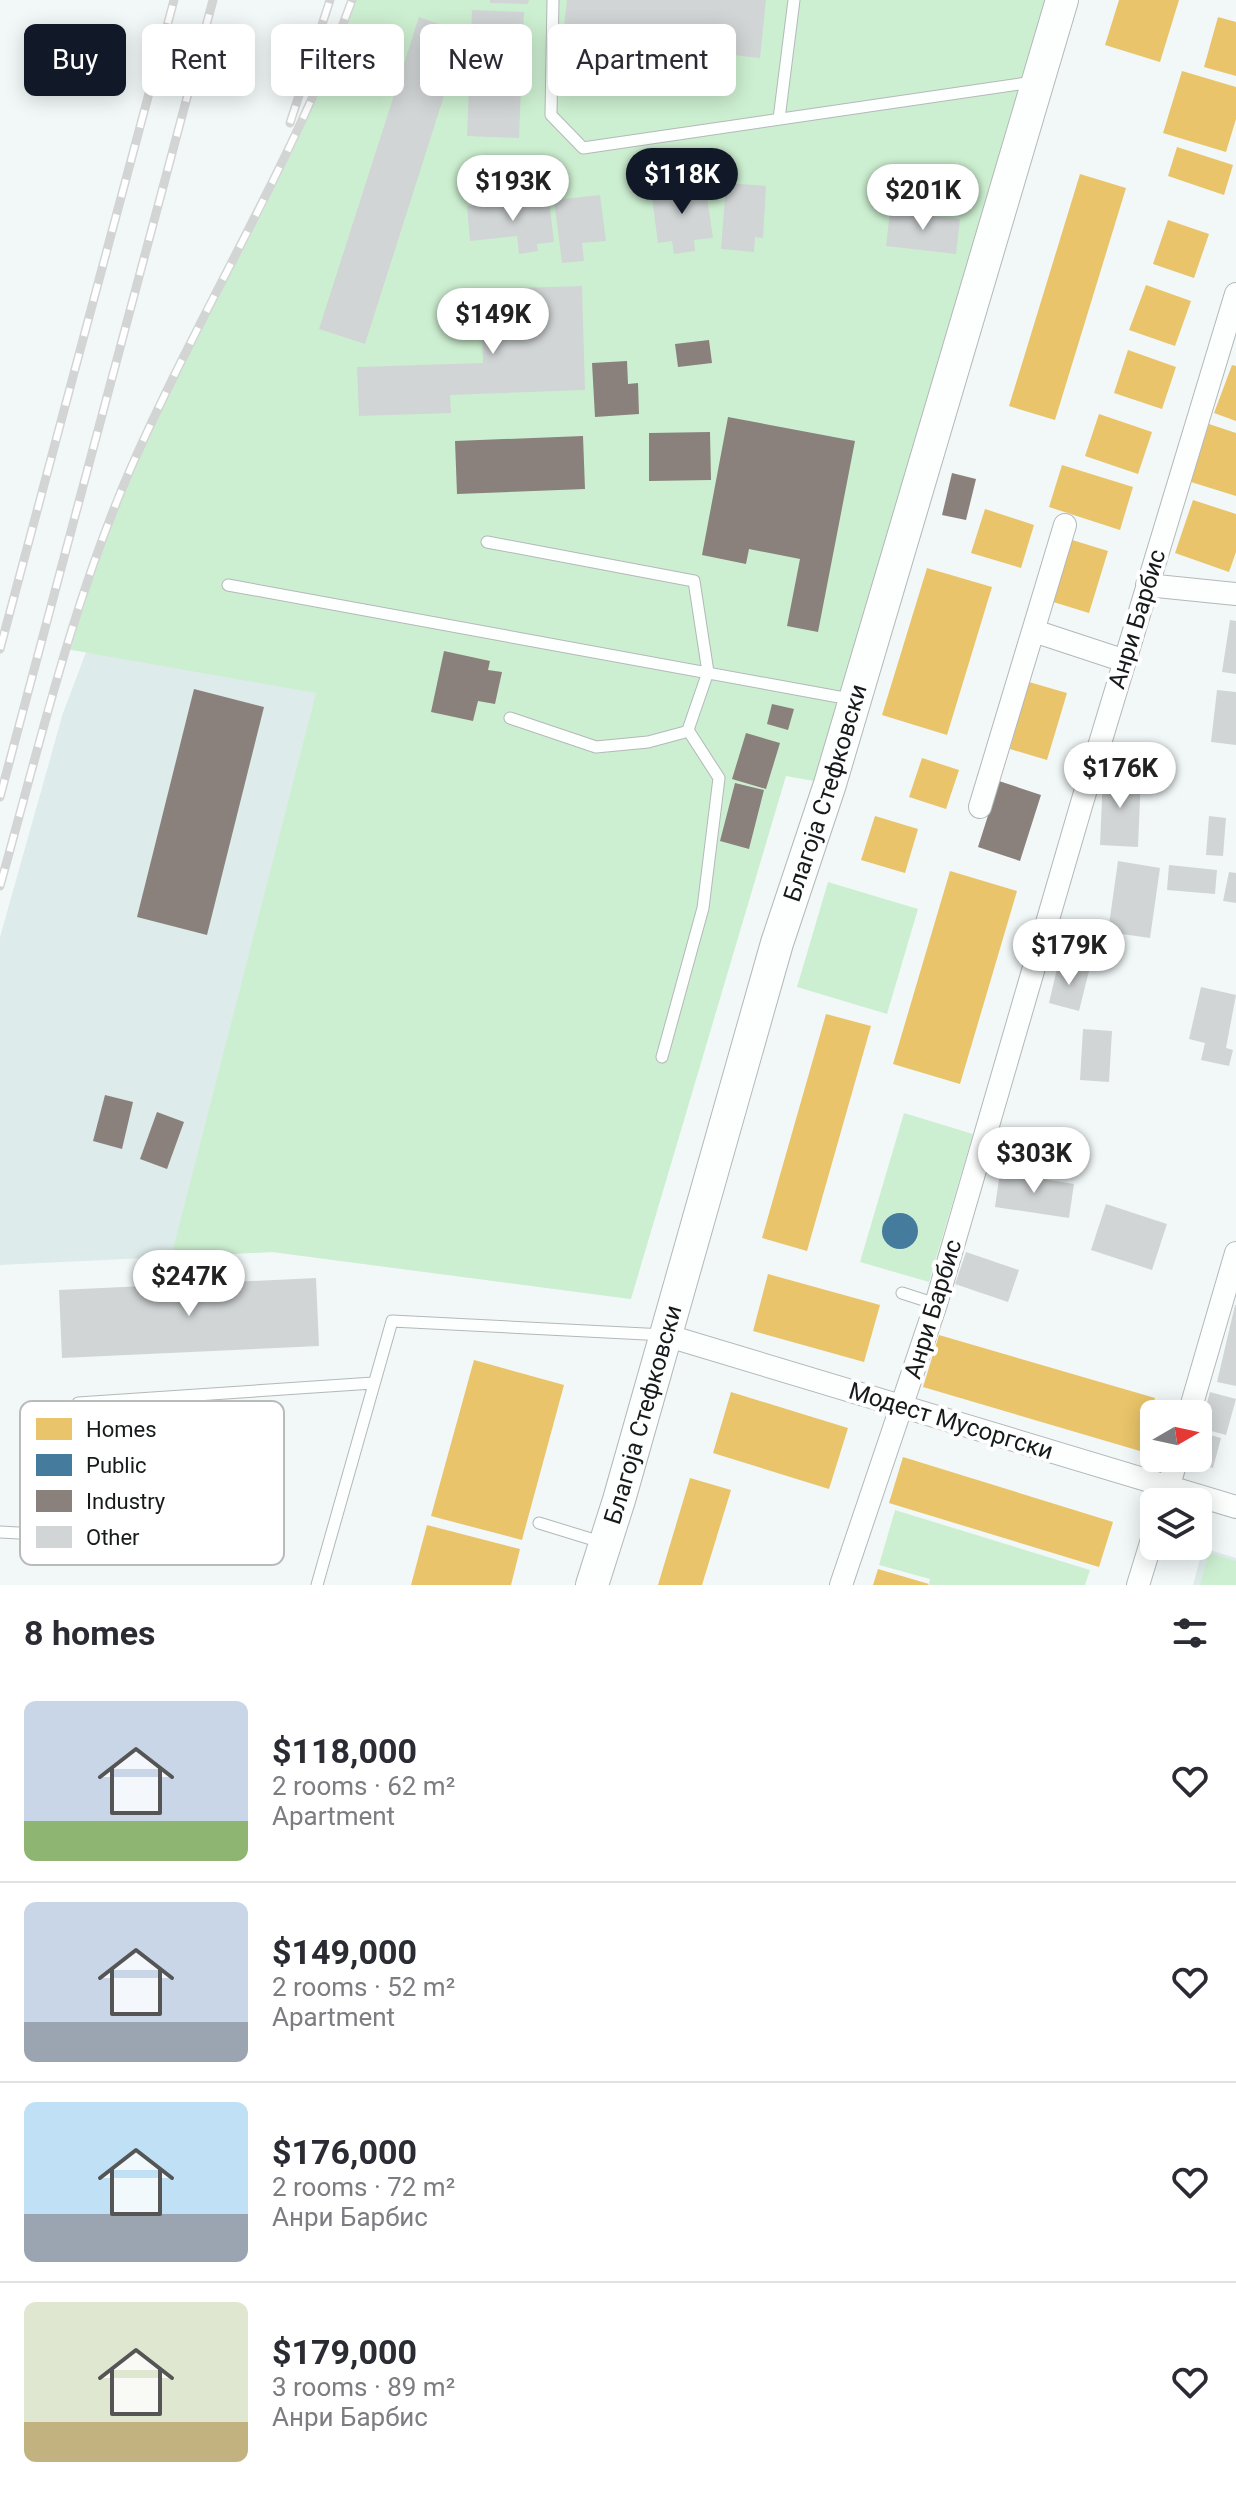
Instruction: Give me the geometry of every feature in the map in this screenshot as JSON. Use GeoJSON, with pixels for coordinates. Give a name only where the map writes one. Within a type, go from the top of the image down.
{"type":"FeatureCollection","features":[{"type":"Feature","properties":{"kind":"main road","name":"Благоја Стефковски"},"geometry":{"type":"LineString","coordinates":[[592,1585],[777,943],[855,700],[1062,0]]}},
{"type":"Feature","properties":{"kind":"street","name":"Анри Барбис"},"geometry":{"type":"LineString","coordinates":[[841,1585],[936,1304],[985,1116],[1236,294]]}},
{"type":"Feature","properties":{"kind":"street"},"geometry":{"type":"LineString","coordinates":[[980,807],[1065,525]]}},
{"type":"Feature","properties":{"kind":"street"},"geometry":{"type":"LineString","coordinates":[[1147,585],[1236,594]]}},
{"type":"Feature","properties":{"kind":"street"},"geometry":{"type":"LineString","coordinates":[[1034,631],[1125,661]]}},
{"type":"Feature","properties":{"kind":"street"},"geometry":{"type":"LineString","coordinates":[[1193,1400],[1236,1253]]}},
{"type":"Feature","properties":{"kind":"street","name":"Модест Мусоргски"},"geometry":{"type":"LineString","coordinates":[[665,1335],[902,1406],[1148,1488]]}},
{"type":"Feature","properties":{"kind":"street","name":"Модест Мусоргски"},"geometry":{"type":"LineString","coordinates":[[1212,1503],[1236,1507]]}},
{"type":"Feature","properties":{"kind":"street"},"geometry":{"type":"LineString","coordinates":[[1138,1585],[1146,1560]]}},
{"type":"Feature","properties":{"kind":"lane"},"geometry":{"type":"LineString","coordinates":[[553,0],[551,115],[583,148],[1038,81]]}},
{"type":"Feature","properties":{"kind":"lane"},"geometry":{"type":"LineString","coordinates":[[779,119],[794,0]]}},
{"type":"Feature","properties":{"kind":"lane"},"geometry":{"type":"LineString","coordinates":[[487,542],[694,581],[708,672],[689,731]]}},
{"type":"Feature","properties":{"kind":"lane"},"geometry":{"type":"LineString","coordinates":[[228,585],[855,700]]}},
{"type":"Feature","properties":{"kind":"lane"},"geometry":{"type":"LineString","coordinates":[[510,718],[596,747],[648,742],[689,731]]}},
{"type":"Feature","properties":{"kind":"lane"},"geometry":{"type":"LineString","coordinates":[[662,1057],[703,908],[719,778],[689,731]]}},
{"type":"Feature","properties":{"kind":"lane"},"geometry":{"type":"LineString","coordinates":[[902,1293],[936,1304]]}},
{"type":"Feature","properties":{"kind":"lane"},"geometry":{"type":"LineString","coordinates":[[317,1585],[392,1321],[665,1335]]}},
{"type":"Feature","properties":{"kind":"lane"},"geometry":{"type":"LineString","coordinates":[[108,1401],[373,1383]]}},
{"type":"Feature","properties":{"kind":"lane"},"geometry":{"type":"LineString","coordinates":[[539,1523],[604,1544]]}},
{"type":"Feature","properties":{"kind":"lane"},"geometry":{"type":"LineString","coordinates":[[0,1532],[20,1533]]}},
{"type":"Feature","properties":{"kind":"shaded area"},"geometry":{"type":"Polygon","coordinates":[[[588,409],[631,1299],[272,1252],[0,1265],[0,937],[63,713],[170,430],[588,409]]]}},
{"type":"Feature","properties":{"kind":"shaded area"},"geometry":{"type":"Polygon","coordinates":[[[1212,1551],[1236,1558],[1236,1585],[1193,1585],[1200,1560],[1212,1560],[1212,1551]]]}},
{"type":"Feature","properties":{"kind":"green space"},"geometry":{"type":"Polygon","coordinates":[[[352,0],[1060,0],[830,784],[786,776],[631,1299],[273,1252],[171,1257],[316,693],[66,649],[129,471],[313,96],[404,96],[404,24],[343,24],[352,0]]]}},
{"type":"Feature","properties":{"kind":"green space"},"geometry":{"type":"Polygon","coordinates":[[[828,882],[918,909],[887,1014],[797,987],[828,882]]]}},
{"type":"Feature","properties":{"kind":"green space"},"geometry":{"type":"Polygon","coordinates":[[[904,1113],[973,1134],[929,1282],[860,1262],[904,1113]]]}},
{"type":"Feature","properties":{"kind":"green space"},"geometry":{"type":"Polygon","coordinates":[[[895,1510],[1090,1570],[1085,1585],[929,1585],[930,1579],[879,1565],[895,1510]]]}},
{"type":"Feature","properties":{"kind":"green space"},"geometry":{"type":"Polygon","coordinates":[[[1212,1554],[1236,1561],[1236,1585],[1200,1585],[1207,1560],[1212,1560],[1212,1554]]]}},
{"type":"Feature","properties":{"kind":"building: Homes"},"geometry":{"type":"Polygon","coordinates":[[[1119,0],[1179,0],[1160,62],[1105,45],[1119,0]]]}},
{"type":"Feature","properties":{"kind":"building: Homes"},"geometry":{"type":"Polygon","coordinates":[[[1218,17],[1236,22],[1236,76],[1204,67],[1218,17]]]}},
{"type":"Feature","properties":{"kind":"building: Homes"},"geometry":{"type":"Polygon","coordinates":[[[1182,71],[1236,87],[1236,119],[1226,152],[1163,133],[1182,71]]]}},
{"type":"Feature","properties":{"kind":"building: Homes"},"geometry":{"type":"Polygon","coordinates":[[[1177,147],[1233,165],[1224,195],[1168,176],[1177,147]]]}},
{"type":"Feature","properties":{"kind":"building: Homes"},"geometry":{"type":"Polygon","coordinates":[[[1080,174],[1126,188],[1055,420],[1009,406],[1080,174]]]}},
{"type":"Feature","properties":{"kind":"building: Homes"},"geometry":{"type":"Polygon","coordinates":[[[1168,220],[1209,234],[1194,278],[1153,264],[1168,220]]]}},
{"type":"Feature","properties":{"kind":"building: Homes"},"geometry":{"type":"Polygon","coordinates":[[[1146,285],[1191,301],[1175,346],[1129,330],[1146,285]]]}},
{"type":"Feature","properties":{"kind":"building: Homes"},"geometry":{"type":"Polygon","coordinates":[[[1128,350],[1176,367],[1162,409],[1114,393],[1128,350]]]}},
{"type":"Feature","properties":{"kind":"building: Homes"},"geometry":{"type":"Polygon","coordinates":[[[1232,365],[1236,366],[1236,421],[1214,413],[1232,365]]]}},
{"type":"Feature","properties":{"kind":"building: Homes"},"geometry":{"type":"Polygon","coordinates":[[[1099,414],[1152,432],[1138,474],[1085,456],[1099,414]]]}},
{"type":"Feature","properties":{"kind":"building: Homes"},"geometry":{"type":"Polygon","coordinates":[[[1209,424],[1236,433],[1236,496],[1191,482],[1209,424]]]}},
{"type":"Feature","properties":{"kind":"building: Homes"},"geometry":{"type":"Polygon","coordinates":[[[1062,465],[1133,487],[1120,530],[1049,507],[1062,465]]]}},
{"type":"Feature","properties":{"kind":"building: Homes"},"geometry":{"type":"Polygon","coordinates":[[[1193,500],[1236,514],[1236,552],[1229,572],[1175,553],[1193,500]]]}},
{"type":"Feature","properties":{"kind":"building: Homes"},"geometry":{"type":"Polygon","coordinates":[[[985,509],[1034,525],[1021,568],[971,553],[985,509]]]}},
{"type":"Feature","properties":{"kind":"building: Homes"},"geometry":{"type":"Polygon","coordinates":[[[1069,539],[1108,551],[1089,613],[1050,601],[1069,539]]]}},
{"type":"Feature","properties":{"kind":"building: Homes"},"geometry":{"type":"Polygon","coordinates":[[[927,568],[992,587],[947,735],[882,715],[927,568]]]}},
{"type":"Feature","properties":{"kind":"building: Homes"},"geometry":{"type":"Polygon","coordinates":[[[1029,682],[1067,693],[1047,760],[1010,749],[1029,682]]]}},
{"type":"Feature","properties":{"kind":"building: Homes"},"geometry":{"type":"Polygon","coordinates":[[[922,758],[959,770],[946,809],[909,797],[922,758]]]}},
{"type":"Feature","properties":{"kind":"building: Homes"},"geometry":{"type":"Polygon","coordinates":[[[875,816],[918,829],[905,873],[861,860],[875,816]]]}},
{"type":"Feature","properties":{"kind":"building: Homes"},"geometry":{"type":"Polygon","coordinates":[[[950,871],[1017,891],[960,1084],[893,1064],[950,871]]]}},
{"type":"Feature","properties":{"kind":"building: Homes"},"geometry":{"type":"Polygon","coordinates":[[[826,1014],[871,1026],[807,1251],[762,1238],[826,1014]]]}},
{"type":"Feature","properties":{"kind":"building: Homes"},"geometry":{"type":"Polygon","coordinates":[[[768,1274],[880,1305],[864,1362],[753,1331],[768,1274]]]}},
{"type":"Feature","properties":{"kind":"building: Homes"},"geometry":{"type":"Polygon","coordinates":[[[939,1335],[1155,1398],[1140,1400],[1140,1451],[923,1387],[939,1335]]]}},
{"type":"Feature","properties":{"kind":"building: Homes"},"geometry":{"type":"Polygon","coordinates":[[[474,1360],[564,1385],[522,1540],[431,1516],[474,1360]]]}},
{"type":"Feature","properties":{"kind":"building: Homes"},"geometry":{"type":"Polygon","coordinates":[[[731,1392],[848,1428],[829,1489],[713,1453],[731,1392]]]}},
{"type":"Feature","properties":{"kind":"building: Homes"},"geometry":{"type":"Polygon","coordinates":[[[903,1457],[1113,1522],[1099,1567],[889,1503],[903,1457]]]}},
{"type":"Feature","properties":{"kind":"building: Homes"},"geometry":{"type":"Polygon","coordinates":[[[690,1478],[731,1490],[702,1585],[658,1585],[690,1478]]]}},
{"type":"Feature","properties":{"kind":"building: Homes"},"geometry":{"type":"Polygon","coordinates":[[[427,1525],[520,1549],[511,1585],[411,1585],[427,1525]]]}},
{"type":"Feature","properties":{"kind":"building: Homes"},"geometry":{"type":"Polygon","coordinates":[[[878,1569],[929,1584],[873,1585],[878,1569]]]}},
{"type":"Feature","properties":{"kind":"building: Public"},"geometry":{"type":"Polygon","coordinates":[[[900,1213],[912,1219],[918,1231],[912,1243],[900,1249],[888,1243],[882,1231],[888,1219],[900,1213]]]}},
{"type":"Feature","properties":{"kind":"building: Industry"},"geometry":{"type":"Polygon","coordinates":[[[709,340],[712,363],[678,367],[675,344],[709,340]]]}},
{"type":"Feature","properties":{"kind":"building: Industry"},"geometry":{"type":"Polygon","coordinates":[[[627,361],[628,384],[638,383],[639,414],[595,417],[592,363],[627,361]]]}},
{"type":"Feature","properties":{"kind":"building: Industry"},"geometry":{"type":"Polygon","coordinates":[[[728,417],[855,441],[818,632],[787,626],[800,559],[749,549],[746,564],[702,555],[728,417]]]}},
{"type":"Feature","properties":{"kind":"building: Industry"},"geometry":{"type":"Polygon","coordinates":[[[710,432],[711,480],[649,481],[649,433],[710,432]]]}},
{"type":"Feature","properties":{"kind":"building: Industry"},"geometry":{"type":"Polygon","coordinates":[[[583,436],[585,489],[457,494],[455,441],[583,436]]]}},
{"type":"Feature","properties":{"kind":"building: Industry"},"geometry":{"type":"Polygon","coordinates":[[[952,473],[976,479],[966,520],[942,515],[952,473]]]}},
{"type":"Feature","properties":{"kind":"building: Industry"},"geometry":{"type":"Polygon","coordinates":[[[444,651],[490,661],[488,670],[502,672],[495,704],[478,701],[473,721],[431,712],[444,651]]]}},
{"type":"Feature","properties":{"kind":"building: Industry"},"geometry":{"type":"Polygon","coordinates":[[[194,689],[264,707],[207,935],[137,917],[194,689]]]}},
{"type":"Feature","properties":{"kind":"building: Industry"},"geometry":{"type":"Polygon","coordinates":[[[772,704],[794,709],[788,730],[767,724],[772,704]]]}},
{"type":"Feature","properties":{"kind":"building: Industry"},"geometry":{"type":"Polygon","coordinates":[[[746,733],[780,743],[766,789],[732,779],[746,733]]]}},
{"type":"Feature","properties":{"kind":"building: Industry"},"geometry":{"type":"Polygon","coordinates":[[[999,781],[1041,795],[1020,861],[978,847],[999,781]]]}},
{"type":"Feature","properties":{"kind":"building: Industry"},"geometry":{"type":"Polygon","coordinates":[[[735,783],[764,790],[749,849],[720,841],[735,783]]]}},
{"type":"Feature","properties":{"kind":"building: Industry"},"geometry":{"type":"Polygon","coordinates":[[[105,1095],[133,1102],[122,1149],[93,1141],[105,1095]]]}},
{"type":"Feature","properties":{"kind":"building: Industry"},"geometry":{"type":"Polygon","coordinates":[[[157,1112],[184,1122],[167,1169],[140,1159],[157,1112]]]}},
{"type":"Feature","properties":{"kind":"building: Other"},"geometry":{"type":"Polygon","coordinates":[[[490,0],[529,0],[528,4],[490,3],[490,0]]]}},
{"type":"Feature","properties":{"kind":"building: Other"},"geometry":{"type":"Polygon","coordinates":[[[567,0],[766,0],[760,58],[736,55],[736,24],[564,24],[567,0]]]}},
{"type":"Feature","properties":{"kind":"building: Other"},"geometry":{"type":"Polygon","coordinates":[[[472,10],[524,12],[524,24],[471,24],[472,10]]]}},
{"type":"Feature","properties":{"kind":"building: Other"},"geometry":{"type":"Polygon","coordinates":[[[419,17],[439,24],[420,24],[420,96],[444,96],[365,344],[319,329],[394,96],[404,96],[404,64],[419,17]]]}},
{"type":"Feature","properties":{"kind":"building: Other"},"geometry":{"type":"Polygon","coordinates":[[[469,96],[521,96],[519,138],[467,136],[469,96]]]}},
{"type":"Feature","properties":{"kind":"building: Other"},"geometry":{"type":"Polygon","coordinates":[[[705,183],[713,238],[694,240],[695,251],[674,254],[672,241],[658,243],[651,191],[705,183]]]}},
{"type":"Feature","properties":{"kind":"building: Other"},"geometry":{"type":"Polygon","coordinates":[[[726,183],[766,186],[763,238],[755,237],[754,252],[721,249],[726,183]]]}},
{"type":"Feature","properties":{"kind":"building: Other"},"geometry":{"type":"Polygon","coordinates":[[[600,195],[606,241],[582,243],[584,261],[562,263],[554,200],[600,195]]]}},
{"type":"Feature","properties":{"kind":"building: Other"},"geometry":{"type":"Polygon","coordinates":[[[549,200],[554,242],[537,244],[538,251],[519,254],[517,236],[470,241],[467,206],[549,200]]]}},
{"type":"Feature","properties":{"kind":"building: Other"},"geometry":{"type":"Polygon","coordinates":[[[890,211],[960,219],[956,254],[886,246],[890,211]]]}},
{"type":"Feature","properties":{"kind":"building: Other"},"geometry":{"type":"Polygon","coordinates":[[[582,286],[585,390],[450,395],[451,413],[359,416],[357,367],[483,363],[481,289],[582,286]]]}},
{"type":"Feature","properties":{"kind":"building: Other"},"geometry":{"type":"Polygon","coordinates":[[[1230,620],[1236,621],[1236,674],[1222,672],[1230,620]]]}},
{"type":"Feature","properties":{"kind":"building: Other"},"geometry":{"type":"Polygon","coordinates":[[[1217,690],[1236,692],[1236,745],[1211,742],[1217,690]]]}},
{"type":"Feature","properties":{"kind":"building: Other"},"geometry":{"type":"Polygon","coordinates":[[[1103,774],[1141,776],[1138,847],[1100,845],[1103,774]]]}},
{"type":"Feature","properties":{"kind":"building: Other"},"geometry":{"type":"Polygon","coordinates":[[[1209,816],[1226,818],[1223,856],[1206,855],[1209,816]]]}},
{"type":"Feature","properties":{"kind":"building: Other"},"geometry":{"type":"Polygon","coordinates":[[[1118,861],[1160,868],[1150,938],[1108,932],[1118,861]]]}},
{"type":"Feature","properties":{"kind":"building: Other"},"geometry":{"type":"Polygon","coordinates":[[[1169,865],[1217,870],[1215,894],[1167,890],[1169,865]]]}},
{"type":"Feature","properties":{"kind":"building: Other"},"geometry":{"type":"Polygon","coordinates":[[[1229,872],[1236,873],[1236,903],[1223,901],[1229,872]]]}},
{"type":"Feature","properties":{"kind":"building: Other"},"geometry":{"type":"Polygon","coordinates":[[[1058,964],[1089,971],[1079,1011],[1049,1003],[1058,964]]]}},
{"type":"Feature","properties":{"kind":"building: Other"},"geometry":{"type":"Polygon","coordinates":[[[1201,987],[1236,995],[1226,1048],[1233,1050],[1229,1066],[1201,1060],[1205,1043],[1189,1039],[1201,987]]]}},
{"type":"Feature","properties":{"kind":"building: Other"},"geometry":{"type":"Polygon","coordinates":[[[1083,1029],[1112,1031],[1109,1082],[1080,1080],[1083,1029]]]}},
{"type":"Feature","properties":{"kind":"building: Other"},"geometry":{"type":"Polygon","coordinates":[[[1000,1172],[1074,1184],[1069,1218],[995,1207],[1000,1172]]]}},
{"type":"Feature","properties":{"kind":"building: Other"},"geometry":{"type":"Polygon","coordinates":[[[1106,1204],[1167,1224],[1152,1270],[1091,1250],[1106,1204]]]}},
{"type":"Feature","properties":{"kind":"building: Other"},"geometry":{"type":"Polygon","coordinates":[[[966,1252],[1019,1270],[1008,1302],[955,1284],[966,1252]]]}},
{"type":"Feature","properties":{"kind":"building: Other"},"geometry":{"type":"Polygon","coordinates":[[[316,1278],[319,1346],[62,1358],[59,1290],[316,1278]]]}},
{"type":"Feature","properties":{"kind":"building: Other"},"geometry":{"type":"Polygon","coordinates":[[[1236,1305],[1236,1386],[1217,1382],[1236,1305]]]}},
{"type":"Feature","properties":{"kind":"building: Other"},"geometry":{"type":"Polygon","coordinates":[[[1210,1392],[1236,1399],[1226,1435],[1212,1431],[1212,1400],[1208,1400],[1210,1392]]]}},
{"type":"Feature","properties":{"kind":"building: Other"},"geometry":{"type":"Polygon","coordinates":[[[1212,1436],[1221,1438],[1212,1468],[1212,1436]]]}},
{"type":"Feature","properties":{"kind":"railway"},"geometry":{"type":"LineString","coordinates":[[0,649],[174,0]]}},
{"type":"Feature","properties":{"kind":"railway"},"geometry":{"type":"LineString","coordinates":[[0,797],[213,0]]}},
{"type":"Feature","properties":{"kind":"railway"},"geometry":{"type":"LineString","coordinates":[[290,123],[330,0]]}},
{"type":"Feature","properties":{"kind":"railway"},"geometry":{"type":"LineString","coordinates":[[0,886],[58,676],[109,521],[157,411],[302,120],[352,0]]}}]}
